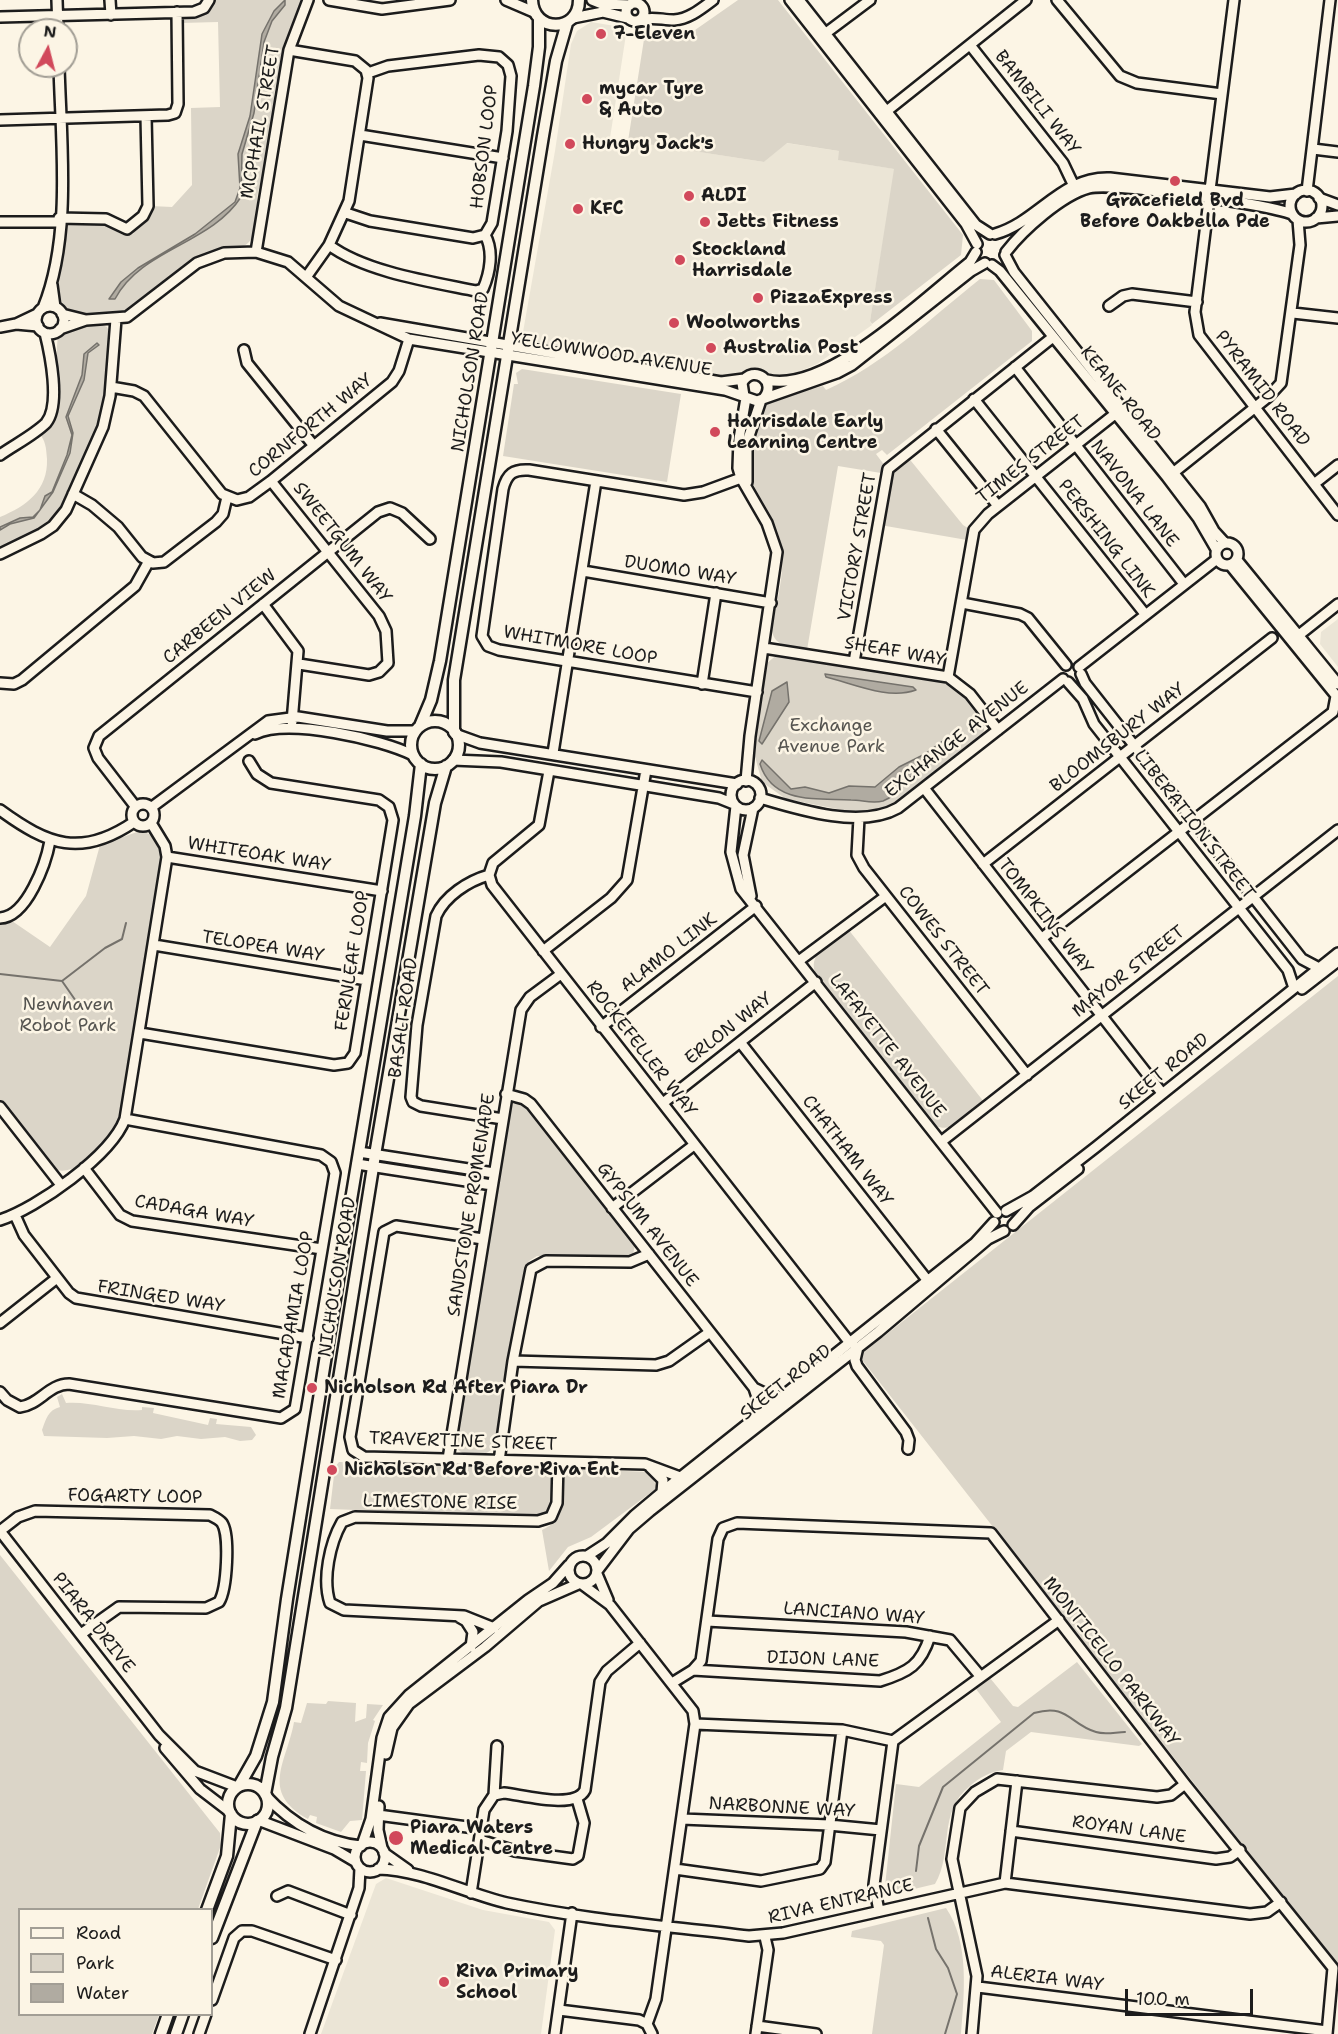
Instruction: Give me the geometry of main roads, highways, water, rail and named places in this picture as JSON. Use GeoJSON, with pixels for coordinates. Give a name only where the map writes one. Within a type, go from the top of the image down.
{"type":"FeatureCollection","features":[{"type":"Feature","properties":{"kind":"main road","name":"NICHOLSON ROAD"},"geometry":{"type":"LineString","coordinates":[[238,1786],[256,1756],[273,1702],[287,1599],[415,816],[421,764],[413,755],[411,742],[431,700],[440,661],[538,56],[536,15],[532,0]]}},
{"type":"Feature","properties":{"kind":"main road","name":"NICHOLSON ROAD"},"geometry":{"type":"LineString","coordinates":[[266,1795],[286,1708],[373,1167],[435,803],[458,744],[455,733],[454,680],[551,89],[570,21],[577,12],[579,0]]}},
{"type":"Feature","properties":{"kind":"main road"},"geometry":{"type":"LineString","coordinates":[[536,15],[552,26],[570,21]]}},
{"type":"Feature","properties":{"kind":"main road"},"geometry":{"type":"LineString","coordinates":[[418,729],[436,722],[443,723],[455,733]]}},
{"type":"Feature","properties":{"kind":"main road"},"geometry":{"type":"LineString","coordinates":[[421,764],[433,769],[450,763]]}},
{"type":"Feature","properties":{"kind":"main road"},"geometry":{"type":"LineString","coordinates":[[208,1908],[227,1856],[230,1813],[228,1800],[238,1786],[252,1784],[266,1795],[267,1811],[257,1821],[213,1935]]}},
{"type":"Feature","properties":{"kind":"main road"},"geometry":{"type":"LineString","coordinates":[[230,1813],[240,1822],[257,1821]]}},
{"type":"Feature","properties":{"kind":"main road"},"geometry":{"type":"LineString","coordinates":[[161,2034],[167,2016]]}},
{"type":"Feature","properties":{"kind":"main road"},"geometry":{"type":"LineString","coordinates":[[176,2034],[182,2016]]}},
{"type":"Feature","properties":{"kind":"water"},"geometry":{"type":"Polygon","coordinates":[[[285,0],[285,5],[272,21],[264,42],[254,113],[242,154],[241,197],[228,213],[212,226],[141,269],[127,282],[115,299],[109,299],[121,282],[138,268],[195,234],[235,202],[240,188],[238,154],[250,116],[262,34],[274,11],[285,0]]]}},
{"type":"Feature","properties":{"kind":"water"},"geometry":{"type":"Polygon","coordinates":[[[97,343],[99,345],[88,353],[84,380],[68,416],[73,433],[70,453],[53,492],[40,510],[45,496],[52,492],[67,455],[72,435],[66,417],[82,375],[84,354],[97,343]]]}},
{"type":"Feature","properties":{"kind":"water"},"geometry":{"type":"Polygon","coordinates":[[[39,511],[34,518],[10,524],[0,530],[0,527],[20,518],[33,517],[39,511]]]}},
{"type":"Feature","properties":{"kind":"water"},"geometry":{"type":"Polygon","coordinates":[[[825,674],[913,687],[916,690],[905,693],[883,692],[826,677],[825,674]]]}},
{"type":"Feature","properties":{"kind":"water"},"geometry":{"type":"Polygon","coordinates":[[[787,682],[789,702],[762,744],[759,741],[772,691],[787,682]]]}},
{"type":"Feature","properties":{"kind":"water"},"geometry":{"type":"Polygon","coordinates":[[[955,732],[959,736],[956,743],[946,753],[914,774],[892,796],[879,802],[798,797],[775,787],[766,777],[760,764],[762,760],[791,789],[805,787],[829,793],[849,786],[875,787],[899,767],[925,754],[955,732]]]}},
{"type":"Feature","properties":{"kind":"waterway"},"geometry":{"type":"LineString","coordinates":[[0,974],[62,981],[105,948],[122,939],[126,923]]}},
{"type":"Feature","properties":{"kind":"waterway"},"geometry":{"type":"LineString","coordinates":[[62,981],[78,1004]]}},
{"type":"Feature","properties":{"kind":"waterway"},"geometry":{"type":"LineString","coordinates":[[916,1871],[919,1846],[943,1787],[1034,1713],[1054,1711],[1096,1732],[1125,1732]]}},
{"type":"Feature","properties":{"kind":"waterway"},"geometry":{"type":"LineString","coordinates":[[928,1918],[936,1949],[948,1968],[957,1994],[945,2034]]}},
{"type":"Feature","properties":{"kind":"place","name":"7-Eleven"},"geometry":{"type":"Point","coordinates":[601,34]}},
{"type":"Feature","properties":{"kind":"place","name":"mycar Tyre & Auto"},"geometry":{"type":"Point","coordinates":[587,99]}},
{"type":"Feature","properties":{"kind":"place","name":"Hungry Jack's"},"geometry":{"type":"Point","coordinates":[570,144]}},
{"type":"Feature","properties":{"kind":"place","name":"Gracefield Bvd Before Oakbella Pde"},"geometry":{"type":"Point","coordinates":[1175,181]}},
{"type":"Feature","properties":{"kind":"place","name":"ALDI"},"geometry":{"type":"Point","coordinates":[689,196]}},
{"type":"Feature","properties":{"kind":"place","name":"KFC"},"geometry":{"type":"Point","coordinates":[578,209]}},
{"type":"Feature","properties":{"kind":"place","name":"Jetts Fitness"},"geometry":{"type":"Point","coordinates":[705,222]}},
{"type":"Feature","properties":{"kind":"place","name":"Stockland Harrisdale"},"geometry":{"type":"Point","coordinates":[680,260]}},
{"type":"Feature","properties":{"kind":"place","name":"PizzaExpress"},"geometry":{"type":"Point","coordinates":[758,298]}},
{"type":"Feature","properties":{"kind":"place","name":"Woolworths"},"geometry":{"type":"Point","coordinates":[674,323]}},
{"type":"Feature","properties":{"kind":"place","name":"Australia Post"},"geometry":{"type":"Point","coordinates":[711,348]}},
{"type":"Feature","properties":{"kind":"place","name":"Harrisdale Early Learning Centre"},"geometry":{"type":"Point","coordinates":[715,432]}},
{"type":"Feature","properties":{"kind":"place","name":"Nicholson Rd After Piara Dr"},"geometry":{"type":"Point","coordinates":[312,1388]}},
{"type":"Feature","properties":{"kind":"place","name":"Nicholson Rd Before Riva Ent"},"geometry":{"type":"Point","coordinates":[332,1470]}},
{"type":"Feature","properties":{"kind":"place","name":"Piara Waters Medical Centre"},"geometry":{"type":"Point","coordinates":[396,1838]}},
{"type":"Feature","properties":{"kind":"place","name":"Riva Primary School"},"geometry":{"type":"Point","coordinates":[444,1982]}},
{"type":"Feature","properties":{"kind":"park label","name":"Exchange Avenue Park"},"geometry":{"type":"Point","coordinates":[831,736]}},
{"type":"Feature","properties":{"kind":"park label","name":"Newhaven Robot Park"},"geometry":{"type":"Point","coordinates":[68,1015]}}]}
